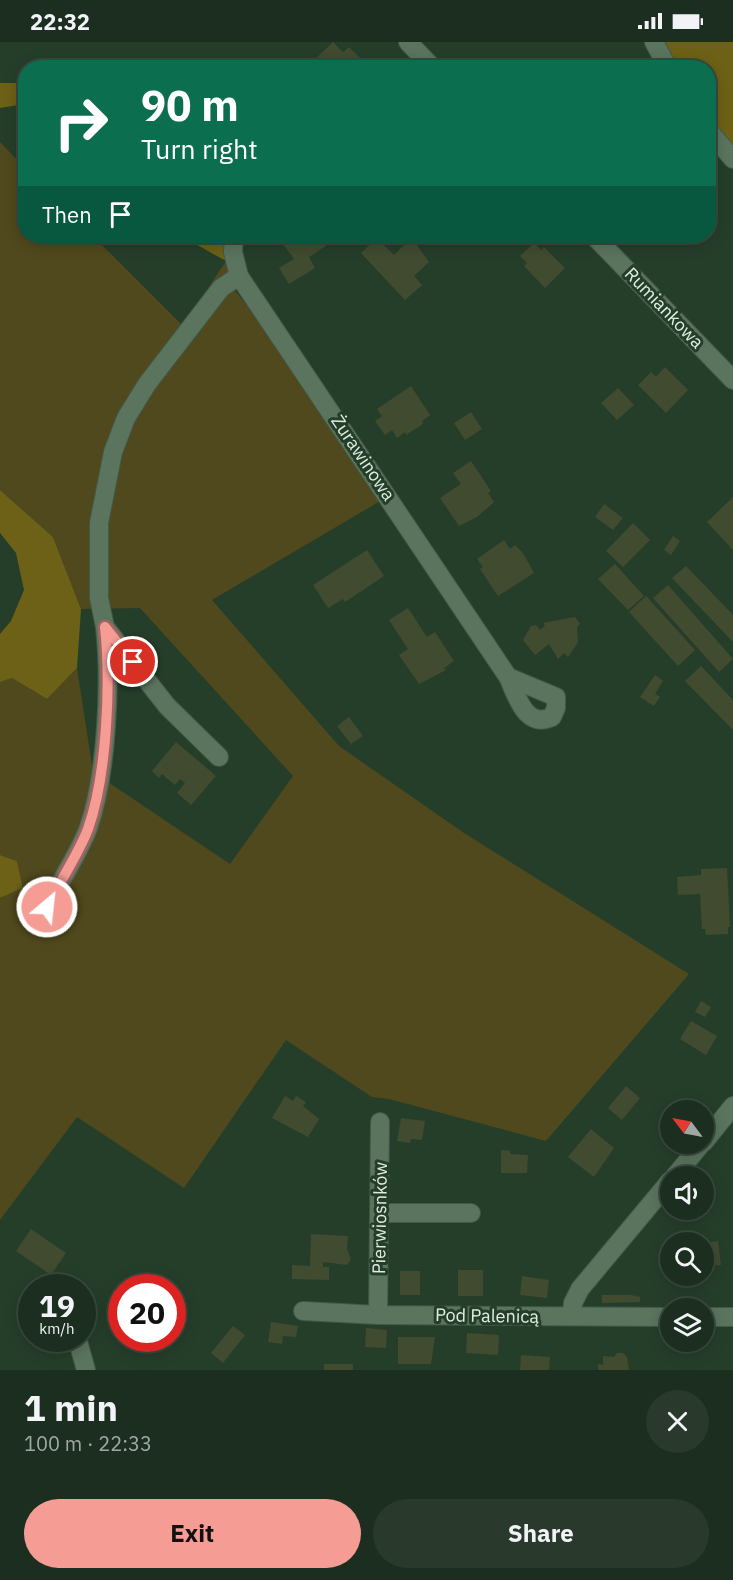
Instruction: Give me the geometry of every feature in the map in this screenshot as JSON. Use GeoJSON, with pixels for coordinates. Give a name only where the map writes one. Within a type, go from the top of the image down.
{"type":"FeatureCollection","features":[{"type":"Feature","properties":{"kind":"street"},"geometry":{"type":"LineString","coordinates":[[408,42],[425,60]]}},
{"type":"Feature","properties":{"kind":"street"},"geometry":{"type":"LineString","coordinates":[[654,42],[664,60]]}},
{"type":"Feature","properties":{"kind":"street"},"geometry":{"type":"LineString","coordinates":[[716,139],[733,159]]}},
{"type":"Feature","properties":{"kind":"street","name":"Żurawinowa"},"geometry":{"type":"LineString","coordinates":[[234,243],[238,276],[508,677]]}},
{"type":"Feature","properties":{"kind":"street","name":"Rumiankowa"},"geometry":{"type":"LineString","coordinates":[[601,243],[733,380]]}},
{"type":"Feature","properties":{"kind":"street"},"geometry":{"type":"LineString","coordinates":[[47,907],[87,830],[100,784],[108,664],[105,627],[99,598],[99,523],[116,444],[126,418],[147,384],[221,288],[238,276]]}},
{"type":"Feature","properties":{"kind":"street"},"geometry":{"type":"LineString","coordinates":[[105,627],[167,706],[219,757]]}},
{"type":"Feature","properties":{"kind":"street"},"geometry":{"type":"LineString","coordinates":[[714,1129],[733,1106]]}},
{"type":"Feature","properties":{"kind":"street","name":"Pierwiosnków"},"geometry":{"type":"LineString","coordinates":[[378,1315],[380,1122]]}},
{"type":"Feature","properties":{"kind":"street"},"geometry":{"type":"LineString","coordinates":[[683,1166],[693,1154]]}},
{"type":"Feature","properties":{"kind":"street"},"geometry":{"type":"LineString","coordinates":[[572,1316],[573,1303],[580,1289],[660,1193]]}},
{"type":"Feature","properties":{"kind":"street"},"geometry":{"type":"LineString","coordinates":[[380,1213],[471,1213]]}},
{"type":"Feature","properties":{"kind":"street","name":"Pod Palenicą"},"geometry":{"type":"LineString","coordinates":[[303,1311],[378,1315],[660,1317]]}},
{"type":"Feature","properties":{"kind":"street"},"geometry":{"type":"LineString","coordinates":[[714,1317],[733,1317]]}},
{"type":"Feature","properties":{"kind":"street"},"geometry":{"type":"LineString","coordinates":[[81,1352],[86,1370]]}},
{"type":"Feature","properties":{"kind":"shaded area"},"geometry":{"type":"Polygon","coordinates":[[[661,42],[733,42],[733,151],[716,130],[716,60],[671,60],[661,42]]]}},
{"type":"Feature","properties":{"kind":"shaded area"},"geometry":{"type":"Polygon","coordinates":[[[0,83],[18,83],[18,105],[0,108],[0,83]]]}},
{"type":"Feature","properties":{"kind":"shaded area"},"geometry":{"type":"Polygon","coordinates":[[[0,142],[18,161],[18,243],[100,243],[183,326],[226,261],[235,291],[255,315],[382,500],[212,600],[339,746],[464,833],[689,974],[546,1141],[389,1099],[372,1097],[286,1040],[184,1188],[77,1117],[0,1220],[0,898],[23,888],[17,861],[0,855],[0,682],[12,678],[47,699],[77,668],[93,772],[230,864],[293,776],[140,608],[81,609],[53,537],[0,490],[0,142]]]}},
{"type":"Feature","properties":{"kind":"shaded area"},"geometry":{"type":"Polygon","coordinates":[[[194,243],[227,243],[226,261],[194,243]]]}},
{"type":"Feature","properties":{"kind":"shaded area"},"geometry":{"type":"Polygon","coordinates":[[[0,490],[53,537],[81,609],[77,668],[47,699],[12,678],[0,682],[0,634],[11,621],[24,590],[16,553],[0,533],[0,490]]]}},
{"type":"Feature","properties":{"kind":"shaded area"},"geometry":{"type":"Polygon","coordinates":[[[0,855],[17,861],[23,888],[0,898],[0,855]]]}},
{"type":"Feature","properties":{"kind":"building"},"geometry":{"type":"Polygon","coordinates":[[[333,42],[343,52],[349,47],[362,60],[314,60],[333,42]]]}},
{"type":"Feature","properties":{"kind":"building"},"geometry":{"type":"Polygon","coordinates":[[[282,243],[324,243],[326,246],[309,257],[315,268],[289,284],[279,268],[294,259],[282,243]]]}},
{"type":"Feature","properties":{"kind":"building"},"geometry":{"type":"Polygon","coordinates":[[[372,243],[382,243],[394,255],[406,243],[415,243],[429,262],[414,276],[422,285],[405,300],[361,253],[372,243]]]}},
{"type":"Feature","properties":{"kind":"building"},"geometry":{"type":"Polygon","coordinates":[[[534,243],[541,250],[544,247],[565,268],[545,288],[524,266],[527,263],[520,256],[534,243]]]}},
{"type":"Feature","properties":{"kind":"building"},"geometry":{"type":"Polygon","coordinates":[[[665,367],[688,390],[666,413],[638,385],[651,372],[656,377],[665,367]]]}},
{"type":"Feature","properties":{"kind":"building"},"geometry":{"type":"Polygon","coordinates":[[[411,386],[430,415],[422,421],[423,424],[406,435],[405,432],[397,438],[392,430],[385,435],[375,421],[382,416],[377,409],[411,386]]]}},
{"type":"Feature","properties":{"kind":"building"},"geometry":{"type":"Polygon","coordinates":[[[618,388],[634,405],[617,420],[601,403],[618,388]]]}},
{"type":"Feature","properties":{"kind":"building"},"geometry":{"type":"Polygon","coordinates":[[[471,412],[482,429],[465,440],[454,423],[471,412]]]}},
{"type":"Feature","properties":{"kind":"building"},"geometry":{"type":"Polygon","coordinates":[[[471,461],[491,491],[488,493],[494,502],[477,517],[459,526],[440,498],[461,484],[453,473],[471,461]]]}},
{"type":"Feature","properties":{"kind":"building"},"geometry":{"type":"Polygon","coordinates":[[[733,497],[733,550],[707,522],[733,497]]]}},
{"type":"Feature","properties":{"kind":"building"},"geometry":{"type":"Polygon","coordinates":[[[604,504],[623,518],[613,530],[595,517],[604,504]]]}},
{"type":"Feature","properties":{"kind":"building"},"geometry":{"type":"Polygon","coordinates":[[[633,523],[650,540],[623,567],[606,551],[633,523]]]}},
{"type":"Feature","properties":{"kind":"building"},"geometry":{"type":"Polygon","coordinates":[[[673,536],[680,541],[671,555],[664,550],[673,536]]]}},
{"type":"Feature","properties":{"kind":"building"},"geometry":{"type":"Polygon","coordinates":[[[504,540],[510,549],[515,545],[523,553],[534,573],[498,596],[480,569],[483,567],[477,559],[504,540]]]}},
{"type":"Feature","properties":{"kind":"building"},"geometry":{"type":"Polygon","coordinates":[[[367,550],[384,576],[345,602],[343,599],[328,608],[313,585],[367,550]]]}},
{"type":"Feature","properties":{"kind":"building"},"geometry":{"type":"Polygon","coordinates":[[[615,564],[644,596],[628,610],[598,579],[615,564]]]}},
{"type":"Feature","properties":{"kind":"building"},"geometry":{"type":"Polygon","coordinates":[[[686,566],[733,615],[733,642],[672,578],[686,566]]]}},
{"type":"Feature","properties":{"kind":"building"},"geometry":{"type":"Polygon","coordinates":[[[668,585],[733,659],[719,672],[653,598],[668,585]]]}},
{"type":"Feature","properties":{"kind":"building"},"geometry":{"type":"Polygon","coordinates":[[[646,596],[695,650],[678,666],[629,612],[646,596]]]}},
{"type":"Feature","properties":{"kind":"building"},"geometry":{"type":"Polygon","coordinates":[[[408,608],[427,637],[435,632],[454,661],[444,668],[446,670],[419,684],[399,655],[408,649],[389,620],[408,608]]]}},
{"type":"Feature","properties":{"kind":"building"},"geometry":{"type":"Polygon","coordinates":[[[575,617],[580,624],[577,627],[578,642],[568,657],[564,653],[558,659],[549,644],[535,655],[523,640],[531,626],[536,625],[540,630],[545,626],[543,623],[575,617]]]}},
{"type":"Feature","properties":{"kind":"building"},"geometry":{"type":"Polygon","coordinates":[[[701,666],[733,700],[733,730],[685,681],[701,666]]]}},
{"type":"Feature","properties":{"kind":"building"},"geometry":{"type":"Polygon","coordinates":[[[655,675],[663,681],[655,694],[660,697],[654,706],[640,697],[655,675]]]}},
{"type":"Feature","properties":{"kind":"building"},"geometry":{"type":"Polygon","coordinates":[[[349,717],[363,736],[351,744],[337,726],[349,717]]]}},
{"type":"Feature","properties":{"kind":"building"},"geometry":{"type":"Polygon","coordinates":[[[176,742],[216,776],[191,805],[177,793],[185,783],[180,779],[175,785],[162,774],[159,778],[152,771],[176,742]]]}},
{"type":"Feature","properties":{"kind":"building"},"geometry":{"type":"Polygon","coordinates":[[[727,868],[730,927],[728,927],[728,934],[706,935],[705,929],[702,929],[700,894],[678,895],[677,877],[701,875],[701,869],[727,868]]]}},
{"type":"Feature","properties":{"kind":"building"},"geometry":{"type":"Polygon","coordinates":[[[701,1001],[711,1007],[705,1017],[695,1012],[701,1001]]]}},
{"type":"Feature","properties":{"kind":"building"},"geometry":{"type":"Polygon","coordinates":[[[691,1021],[717,1036],[706,1055],[680,1039],[691,1021]]]}},
{"type":"Feature","properties":{"kind":"building"},"geometry":{"type":"Polygon","coordinates":[[[626,1086],[640,1098],[622,1120],[608,1108],[626,1086]]]}},
{"type":"Feature","properties":{"kind":"building"},"geometry":{"type":"Polygon","coordinates":[[[285,1096],[293,1101],[296,1096],[306,1102],[303,1106],[319,1119],[308,1137],[272,1118],[285,1096]]]}},
{"type":"Feature","properties":{"kind":"building"},"geometry":{"type":"Polygon","coordinates":[[[401,1118],[425,1121],[422,1140],[411,1139],[410,1143],[397,1141],[401,1118]]]}},
{"type":"Feature","properties":{"kind":"building"},"geometry":{"type":"Polygon","coordinates":[[[591,1129],[614,1148],[594,1177],[568,1157],[591,1129]]]}},
{"type":"Feature","properties":{"kind":"building"},"geometry":{"type":"Polygon","coordinates":[[[501,1150],[510,1151],[510,1154],[528,1155],[527,1173],[501,1173],[501,1150]]]}},
{"type":"Feature","properties":{"kind":"building"},"geometry":{"type":"Polygon","coordinates":[[[31,1229],[66,1253],[50,1274],[16,1251],[31,1229]]]}},
{"type":"Feature","properties":{"kind":"building"},"geometry":{"type":"Polygon","coordinates":[[[311,1234],[348,1236],[347,1249],[351,1259],[347,1265],[323,1262],[323,1267],[329,1267],[329,1280],[292,1279],[292,1265],[310,1266],[311,1234]]]}},
{"type":"Feature","properties":{"kind":"building"},"geometry":{"type":"Polygon","coordinates":[[[718,1241],[721,1265],[714,1266],[714,1242],[718,1241]]]}},
{"type":"Feature","properties":{"kind":"building"},"geometry":{"type":"Polygon","coordinates":[[[458,1270],[483,1270],[483,1296],[458,1296],[458,1270]]]}},
{"type":"Feature","properties":{"kind":"building"},"geometry":{"type":"Polygon","coordinates":[[[400,1271],[420,1271],[420,1295],[400,1295],[400,1271]]]}},
{"type":"Feature","properties":{"kind":"building"},"geometry":{"type":"Polygon","coordinates":[[[522,1276],[549,1280],[547,1298],[520,1295],[522,1276]]]}},
{"type":"Feature","properties":{"kind":"building"},"geometry":{"type":"Polygon","coordinates":[[[602,1295],[631,1295],[640,1297],[640,1302],[602,1303],[602,1295]]]}},
{"type":"Feature","properties":{"kind":"building"},"geometry":{"type":"Polygon","coordinates":[[[271,1322],[298,1326],[296,1337],[283,1336],[282,1344],[268,1342],[271,1322]]]}},
{"type":"Feature","properties":{"kind":"building"},"geometry":{"type":"Polygon","coordinates":[[[233,1326],[245,1335],[223,1363],[211,1353],[233,1326]]]}},
{"type":"Feature","properties":{"kind":"building"},"geometry":{"type":"Polygon","coordinates":[[[366,1328],[387,1330],[386,1348],[365,1347],[366,1328]]]}},
{"type":"Feature","properties":{"kind":"building"},"geometry":{"type":"Polygon","coordinates":[[[467,1333],[499,1335],[498,1355],[466,1353],[467,1333]]]}},
{"type":"Feature","properties":{"kind":"building"},"geometry":{"type":"Polygon","coordinates":[[[398,1337],[435,1337],[431,1364],[398,1364],[398,1337]]]}},
{"type":"Feature","properties":{"kind":"building"},"geometry":{"type":"Polygon","coordinates":[[[617,1353],[623,1353],[627,1357],[629,1370],[598,1370],[598,1364],[603,1365],[603,1356],[614,1357],[617,1353]]]}},
{"type":"Feature","properties":{"kind":"building"},"geometry":{"type":"Polygon","coordinates":[[[521,1355],[550,1357],[549,1370],[520,1370],[521,1355]]]}},
{"type":"Feature","properties":{"kind":"building"},"geometry":{"type":"Polygon","coordinates":[[[324,1364],[353,1364],[353,1370],[324,1370],[324,1364]]]}},
{"type":"Feature","properties":{"kind":"route"},"geometry":{"type":"LineString","coordinates":[[47,907],[87,830],[100,784],[108,664],[105,627],[133,662]]}}]}
